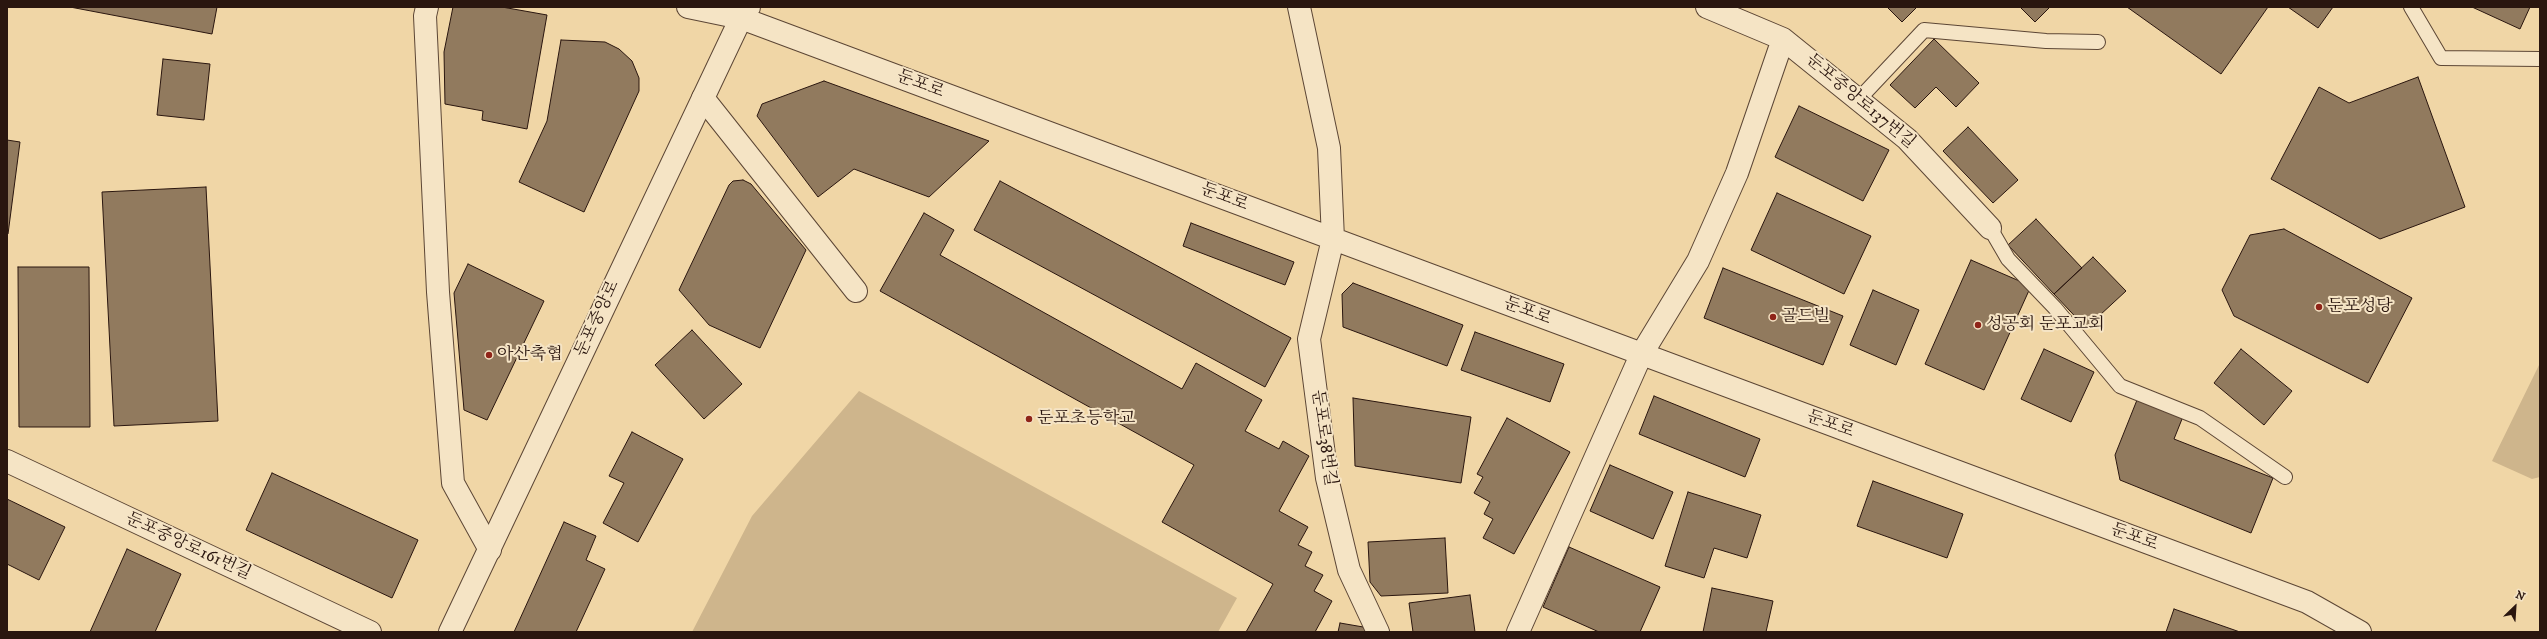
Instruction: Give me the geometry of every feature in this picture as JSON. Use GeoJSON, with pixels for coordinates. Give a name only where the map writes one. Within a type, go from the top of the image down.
{"type":"FeatureCollection","features":[{"type":"Feature","properties":{"kind":"street"},"geometry":{"type":"LineString","coordinates":[[427,7],[425,16],[438,292],[453,483],[490,550]]}},
{"type":"Feature","properties":{"kind":"street","name":"둔포로"},"geometry":{"type":"LineString","coordinates":[[688,7],[745,12],[1333,239],[2307,602],[2360,632]]}},
{"type":"Feature","properties":{"kind":"street","name":"둔포로38번길"},"geometry":{"type":"LineString","coordinates":[[1299,7],[1328,148],[1333,239],[1309,339],[1327,478],[1349,570],[1378,632]]}},
{"type":"Feature","properties":{"kind":"street","name":"둔포중앙로137번길"},"geometry":{"type":"LineString","coordinates":[[1707,7],[1783,38],[1907,139],[1990,228]]}},
{"type":"Feature","properties":{"kind":"street","name":"둔포중앙로"},"geometry":{"type":"LineString","coordinates":[[450,632],[745,12]]}},
{"type":"Feature","properties":{"kind":"street"},"geometry":{"type":"LineString","coordinates":[[1518,632],[1641,355],[1698,261],[1734,180],[1783,38]]}},
{"type":"Feature","properties":{"kind":"street"},"geometry":{"type":"LineString","coordinates":[[703,98],[856,291]]}},
{"type":"Feature","properties":{"kind":"street","name":"둔포중앙로161번길"},"geometry":{"type":"LineString","coordinates":[[7,461],[370,632]]}},
{"type":"Feature","properties":{"kind":"lane"},"geometry":{"type":"LineString","coordinates":[[2410,7],[2441,58],[2540,59]]}},
{"type":"Feature","properties":{"kind":"lane"},"geometry":{"type":"LineString","coordinates":[[1859,99],[1924,30],[2046,41],[2098,42]]}},
{"type":"Feature","properties":{"kind":"lane"},"geometry":{"type":"LineString","coordinates":[[1990,228],[2008,259],[2055,308],[2120,386],[2200,418],[2285,477]]}},
{"type":"Feature","properties":{"kind":"shaded area"},"geometry":{"type":"Polygon","coordinates":[[[2540,363],[2540,477],[2532,479],[2492,461],[2540,363]]]}},
{"type":"Feature","properties":{"kind":"shaded area"},"geometry":{"type":"Polygon","coordinates":[[[859,391],[1237,598],[1218,632],[692,632],[752,516],[859,391]]]}},
{"type":"Feature","properties":{"kind":"building"},"geometry":{"type":"Polygon","coordinates":[[[70,7],[217,7],[212,34],[70,7]]]}},
{"type":"Feature","properties":{"kind":"building"},"geometry":{"type":"Polygon","coordinates":[[[453,7],[502,7],[547,15],[527,129],[482,120],[483,111],[445,104],[444,52],[453,7]]]}},
{"type":"Feature","properties":{"kind":"building"},"geometry":{"type":"Polygon","coordinates":[[[1887,7],[1917,7],[1902,22],[1887,7]]]}},
{"type":"Feature","properties":{"kind":"building"},"geometry":{"type":"Polygon","coordinates":[[[2020,7],[2050,7],[2035,22],[2020,7]]]}},
{"type":"Feature","properties":{"kind":"building"},"geometry":{"type":"Polygon","coordinates":[[[2127,7],[2268,7],[2221,74],[2127,7]]]}},
{"type":"Feature","properties":{"kind":"building"},"geometry":{"type":"Polygon","coordinates":[[[2288,7],[2333,7],[2318,28],[2288,7]]]}},
{"type":"Feature","properties":{"kind":"building"},"geometry":{"type":"Polygon","coordinates":[[[2472,7],[2530,7],[2520,29],[2472,7]]]}},
{"type":"Feature","properties":{"kind":"building"},"geometry":{"type":"Polygon","coordinates":[[[1934,39],[1979,83],[1956,107],[1936,87],[1915,108],[1890,85],[1934,39]]]}},
{"type":"Feature","properties":{"kind":"building"},"geometry":{"type":"Polygon","coordinates":[[[561,40],[605,42],[619,49],[632,61],[639,78],[639,91],[584,212],[519,182],[547,121],[561,40]]]}},
{"type":"Feature","properties":{"kind":"building"},"geometry":{"type":"Polygon","coordinates":[[[163,59],[210,64],[204,120],[157,115],[163,59]]]}},
{"type":"Feature","properties":{"kind":"building"},"geometry":{"type":"Polygon","coordinates":[[[2418,77],[2465,207],[2380,239],[2271,179],[2319,87],[2349,103],[2418,77]]]}},
{"type":"Feature","properties":{"kind":"building"},"geometry":{"type":"Polygon","coordinates":[[[824,81],[989,141],[929,197],[854,169],[818,197],[757,116],[762,104],[824,81]]]}},
{"type":"Feature","properties":{"kind":"building"},"geometry":{"type":"Polygon","coordinates":[[[1799,106],[1889,150],[1863,201],[1775,157],[1799,106]]]}},
{"type":"Feature","properties":{"kind":"building"},"geometry":{"type":"Polygon","coordinates":[[[1968,127],[2018,180],[1993,203],[1943,151],[1968,127]]]}},
{"type":"Feature","properties":{"kind":"building"},"geometry":{"type":"Polygon","coordinates":[[[7,140],[20,142],[8,234],[7,234],[7,140]]]}},
{"type":"Feature","properties":{"kind":"building"},"geometry":{"type":"Polygon","coordinates":[[[743,180],[751,184],[806,250],[760,348],[709,325],[679,290],[729,185],[733,181],[743,180]]]}},
{"type":"Feature","properties":{"kind":"building"},"geometry":{"type":"Polygon","coordinates":[[[1000,181],[1291,338],[1265,387],[974,230],[1000,181]]]}},
{"type":"Feature","properties":{"kind":"building"},"geometry":{"type":"Polygon","coordinates":[[[206,187],[218,421],[114,426],[102,192],[206,187]]]}},
{"type":"Feature","properties":{"kind":"building"},"geometry":{"type":"Polygon","coordinates":[[[1777,193],[1871,236],[1844,294],[1751,250],[1777,193]]]}},
{"type":"Feature","properties":{"kind":"building"},"geometry":{"type":"Polygon","coordinates":[[[924,213],[954,230],[940,255],[1182,389],[1196,363],[1262,400],[1245,431],[1279,449],[1283,441],[1309,456],[1279,511],[1308,527],[1298,545],[1312,552],[1305,566],[1323,575],[1314,591],[1332,601],[1315,632],[1246,632],[1273,584],[1162,522],[1194,465],[880,291],[924,213]]]}},
{"type":"Feature","properties":{"kind":"building"},"geometry":{"type":"Polygon","coordinates":[[[2036,219],[2082,268],[2054,294],[2008,245],[2036,219]]]}},
{"type":"Feature","properties":{"kind":"building"},"geometry":{"type":"Polygon","coordinates":[[[1191,223],[1294,262],[1285,285],[1183,246],[1191,223]]]}},
{"type":"Feature","properties":{"kind":"building","name":"둔포성당"},"geometry":{"type":"Polygon","coordinates":[[[2284,229],[2412,298],[2368,383],[2234,316],[2222,290],[2250,235],[2284,229]]]}},
{"type":"Feature","properties":{"kind":"building"},"geometry":{"type":"Polygon","coordinates":[[[2093,257],[2126,291],[2086,328],[2054,294],[2093,257]]]}},
{"type":"Feature","properties":{"kind":"building","name":"성공회 둔포교회"},"geometry":{"type":"Polygon","coordinates":[[[1971,260],[2031,286],[1984,390],[1925,364],[1971,260]]]}},
{"type":"Feature","properties":{"kind":"building","name":"아산축협"},"geometry":{"type":"Polygon","coordinates":[[[468,264],[544,301],[487,420],[464,410],[454,293],[468,264]]]}},
{"type":"Feature","properties":{"kind":"building"},"geometry":{"type":"Polygon","coordinates":[[[18,267],[89,267],[90,427],[19,427],[18,267]]]}},
{"type":"Feature","properties":{"kind":"building","name":"골드빌"},"geometry":{"type":"Polygon","coordinates":[[[1723,268],[1843,316],[1823,365],[1704,318],[1723,268]]]}},
{"type":"Feature","properties":{"kind":"building"},"geometry":{"type":"Polygon","coordinates":[[[1353,283],[1463,325],[1447,366],[1343,327],[1342,294],[1353,283]]]}},
{"type":"Feature","properties":{"kind":"building"},"geometry":{"type":"Polygon","coordinates":[[[1873,290],[1919,310],[1896,365],[1850,345],[1873,290]]]}},
{"type":"Feature","properties":{"kind":"building"},"geometry":{"type":"Polygon","coordinates":[[[692,330],[742,384],[704,419],[655,365],[692,330]]]}},
{"type":"Feature","properties":{"kind":"building"},"geometry":{"type":"Polygon","coordinates":[[[1475,332],[1564,364],[1550,402],[1461,370],[1475,332]]]}},
{"type":"Feature","properties":{"kind":"building"},"geometry":{"type":"Polygon","coordinates":[[[2044,349],[2094,372],[2071,422],[2021,399],[2044,349]]]}},
{"type":"Feature","properties":{"kind":"building"},"geometry":{"type":"Polygon","coordinates":[[[2241,349],[2292,391],[2264,425],[2214,383],[2241,349]]]}},
{"type":"Feature","properties":{"kind":"building"},"geometry":{"type":"Polygon","coordinates":[[[2139,395],[2184,414],[2174,439],[2273,478],[2251,533],[2120,480],[2115,455],[2139,395]]]}},
{"type":"Feature","properties":{"kind":"building"},"geometry":{"type":"Polygon","coordinates":[[[1654,396],[1760,439],[1745,477],[1639,434],[1654,396]]]}},
{"type":"Feature","properties":{"kind":"building"},"geometry":{"type":"Polygon","coordinates":[[[1353,398],[1471,417],[1461,483],[1355,466],[1353,398]]]}},
{"type":"Feature","properties":{"kind":"building"},"geometry":{"type":"Polygon","coordinates":[[[1507,418],[1570,452],[1514,554],[1483,538],[1493,519],[1484,514],[1490,502],[1474,493],[1483,477],[1477,474],[1507,418]]]}},
{"type":"Feature","properties":{"kind":"building"},"geometry":{"type":"Polygon","coordinates":[[[632,432],[683,459],[638,542],[603,523],[624,483],[609,476],[632,432]]]}},
{"type":"Feature","properties":{"kind":"building"},"geometry":{"type":"Polygon","coordinates":[[[1610,465],[1673,492],[1653,539],[1590,511],[1610,465]]]}},
{"type":"Feature","properties":{"kind":"building"},"geometry":{"type":"Polygon","coordinates":[[[272,473],[418,540],[392,598],[246,530],[272,473]]]}},
{"type":"Feature","properties":{"kind":"building"},"geometry":{"type":"Polygon","coordinates":[[[1873,481],[1963,514],[1947,558],[1857,526],[1873,481]]]}},
{"type":"Feature","properties":{"kind":"building"},"geometry":{"type":"Polygon","coordinates":[[[1688,492],[1761,515],[1747,558],[1714,548],[1704,578],[1665,566],[1688,492]]]}},
{"type":"Feature","properties":{"kind":"building"},"geometry":{"type":"Polygon","coordinates":[[[7,499],[65,527],[39,580],[7,564],[7,499]]]}},
{"type":"Feature","properties":{"kind":"building"},"geometry":{"type":"Polygon","coordinates":[[[564,522],[596,536],[586,560],[605,569],[576,632],[514,632],[564,522]]]}},
{"type":"Feature","properties":{"kind":"building"},"geometry":{"type":"Polygon","coordinates":[[[1445,538],[1448,593],[1381,596],[1370,582],[1368,542],[1445,538]]]}},
{"type":"Feature","properties":{"kind":"building"},"geometry":{"type":"Polygon","coordinates":[[[1569,547],[1660,587],[1640,632],[1599,632],[1543,607],[1569,547]]]}},
{"type":"Feature","properties":{"kind":"building"},"geometry":{"type":"Polygon","coordinates":[[[127,549],[181,574],[155,632],[90,632],[127,549]]]}},
{"type":"Feature","properties":{"kind":"building"},"geometry":{"type":"Polygon","coordinates":[[[1712,588],[1773,601],[1766,632],[1703,632],[1712,588]]]}},
{"type":"Feature","properties":{"kind":"building"},"geometry":{"type":"Polygon","coordinates":[[[1470,595],[1475,632],[1413,632],[1409,603],[1470,595]]]}},
{"type":"Feature","properties":{"kind":"building"},"geometry":{"type":"Polygon","coordinates":[[[2174,609],[2240,632],[2166,632],[2174,609]]]}},
{"type":"Feature","properties":{"kind":"building"},"geometry":{"type":"Polygon","coordinates":[[[1340,623],[1369,628],[1368,632],[1338,632],[1340,623]]]}},
{"type":"Feature","properties":{"kind":"place","name":"둔포성당"},"geometry":{"type":"Point","coordinates":[2319,307]}},
{"type":"Feature","properties":{"kind":"place","name":"골드빌"},"geometry":{"type":"Point","coordinates":[1773,317]}},
{"type":"Feature","properties":{"kind":"place","name":"성공회 둔포교회"},"geometry":{"type":"Point","coordinates":[1978,325]}},
{"type":"Feature","properties":{"kind":"place","name":"아산축협"},"geometry":{"type":"Point","coordinates":[489,355]}},
{"type":"Feature","properties":{"kind":"place","name":"둔포초등학교"},"geometry":{"type":"Point","coordinates":[1029,419]}}]}
